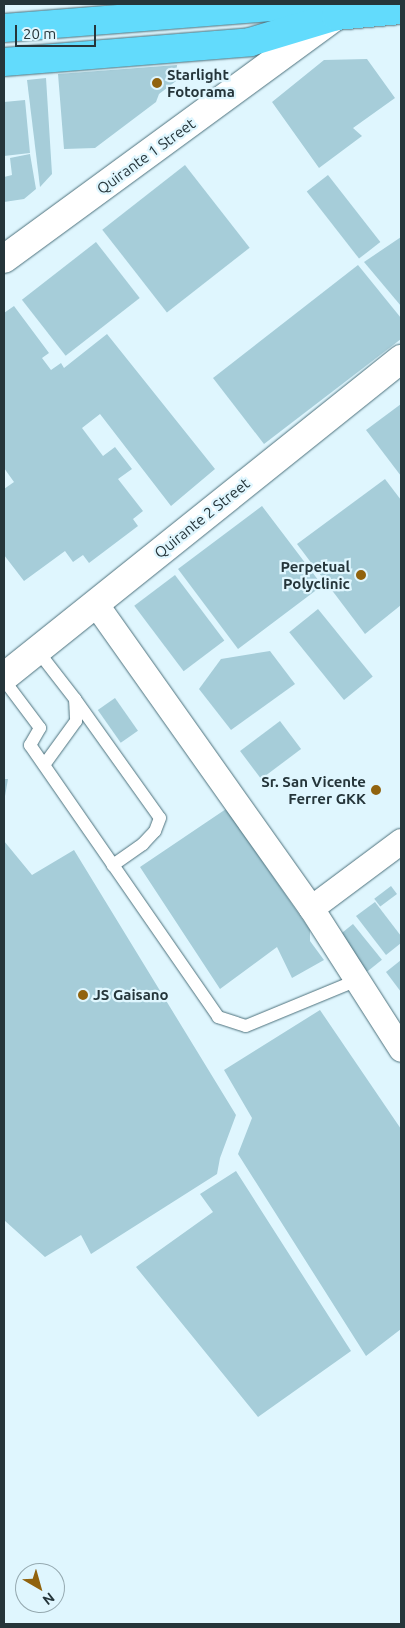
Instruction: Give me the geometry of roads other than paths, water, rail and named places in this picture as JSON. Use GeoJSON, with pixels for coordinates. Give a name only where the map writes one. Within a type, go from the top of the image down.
{"type":"FeatureCollection","features":[{"type":"Feature","properties":{"kind":"highway"},"geometry":{"type":"LineString","coordinates":[[4,28],[299,5],[344,10],[401,10]]}},
{"type":"Feature","properties":{"kind":"highway"},"geometry":{"type":"LineString","coordinates":[[4,62],[250,42],[344,10]]}},
{"type":"Feature","properties":{"kind":"street","name":"Quirante 1 Street"},"geometry":{"type":"LineString","coordinates":[[4,259],[344,10]]}},
{"type":"Feature","properties":{"kind":"street","name":"Quirante 2 Street"},"geometry":{"type":"LineString","coordinates":[[4,679],[95,603],[401,359]]}},
{"type":"Feature","properties":{"kind":"street"},"geometry":{"type":"LineString","coordinates":[[95,603],[311,908],[355,980],[400,1046]]}},
{"type":"Feature","properties":{"kind":"street"},"geometry":{"type":"LineString","coordinates":[[311,908],[401,841]]}},
{"type":"Feature","properties":{"kind":"lane"},"geometry":{"type":"LineString","coordinates":[[37,650],[76,699],[160,818],[155,831],[143,844],[113,865]]}},
{"type":"Feature","properties":{"kind":"lane"},"geometry":{"type":"LineString","coordinates":[[4,679],[40,728],[30,744],[218,1017],[246,1026],[355,980]]}},
{"type":"Feature","properties":{"kind":"lane"},"geometry":{"type":"LineString","coordinates":[[44,765],[76,721],[76,699]]}},
{"type":"Feature","properties":{"kind":"place","name":"Starlight Fotorama"},"geometry":{"type":"Point","coordinates":[157,83]}},
{"type":"Feature","properties":{"kind":"place","name":"Perpetual Polyclinic"},"geometry":{"type":"Point","coordinates":[361,575]}},
{"type":"Feature","properties":{"kind":"place","name":"Sr. San Vicente Ferrer GKK"},"geometry":{"type":"Point","coordinates":[376,790]}},
{"type":"Feature","properties":{"kind":"place","name":"JS Gaisano"},"geometry":{"type":"Point","coordinates":[83,995]}}]}
